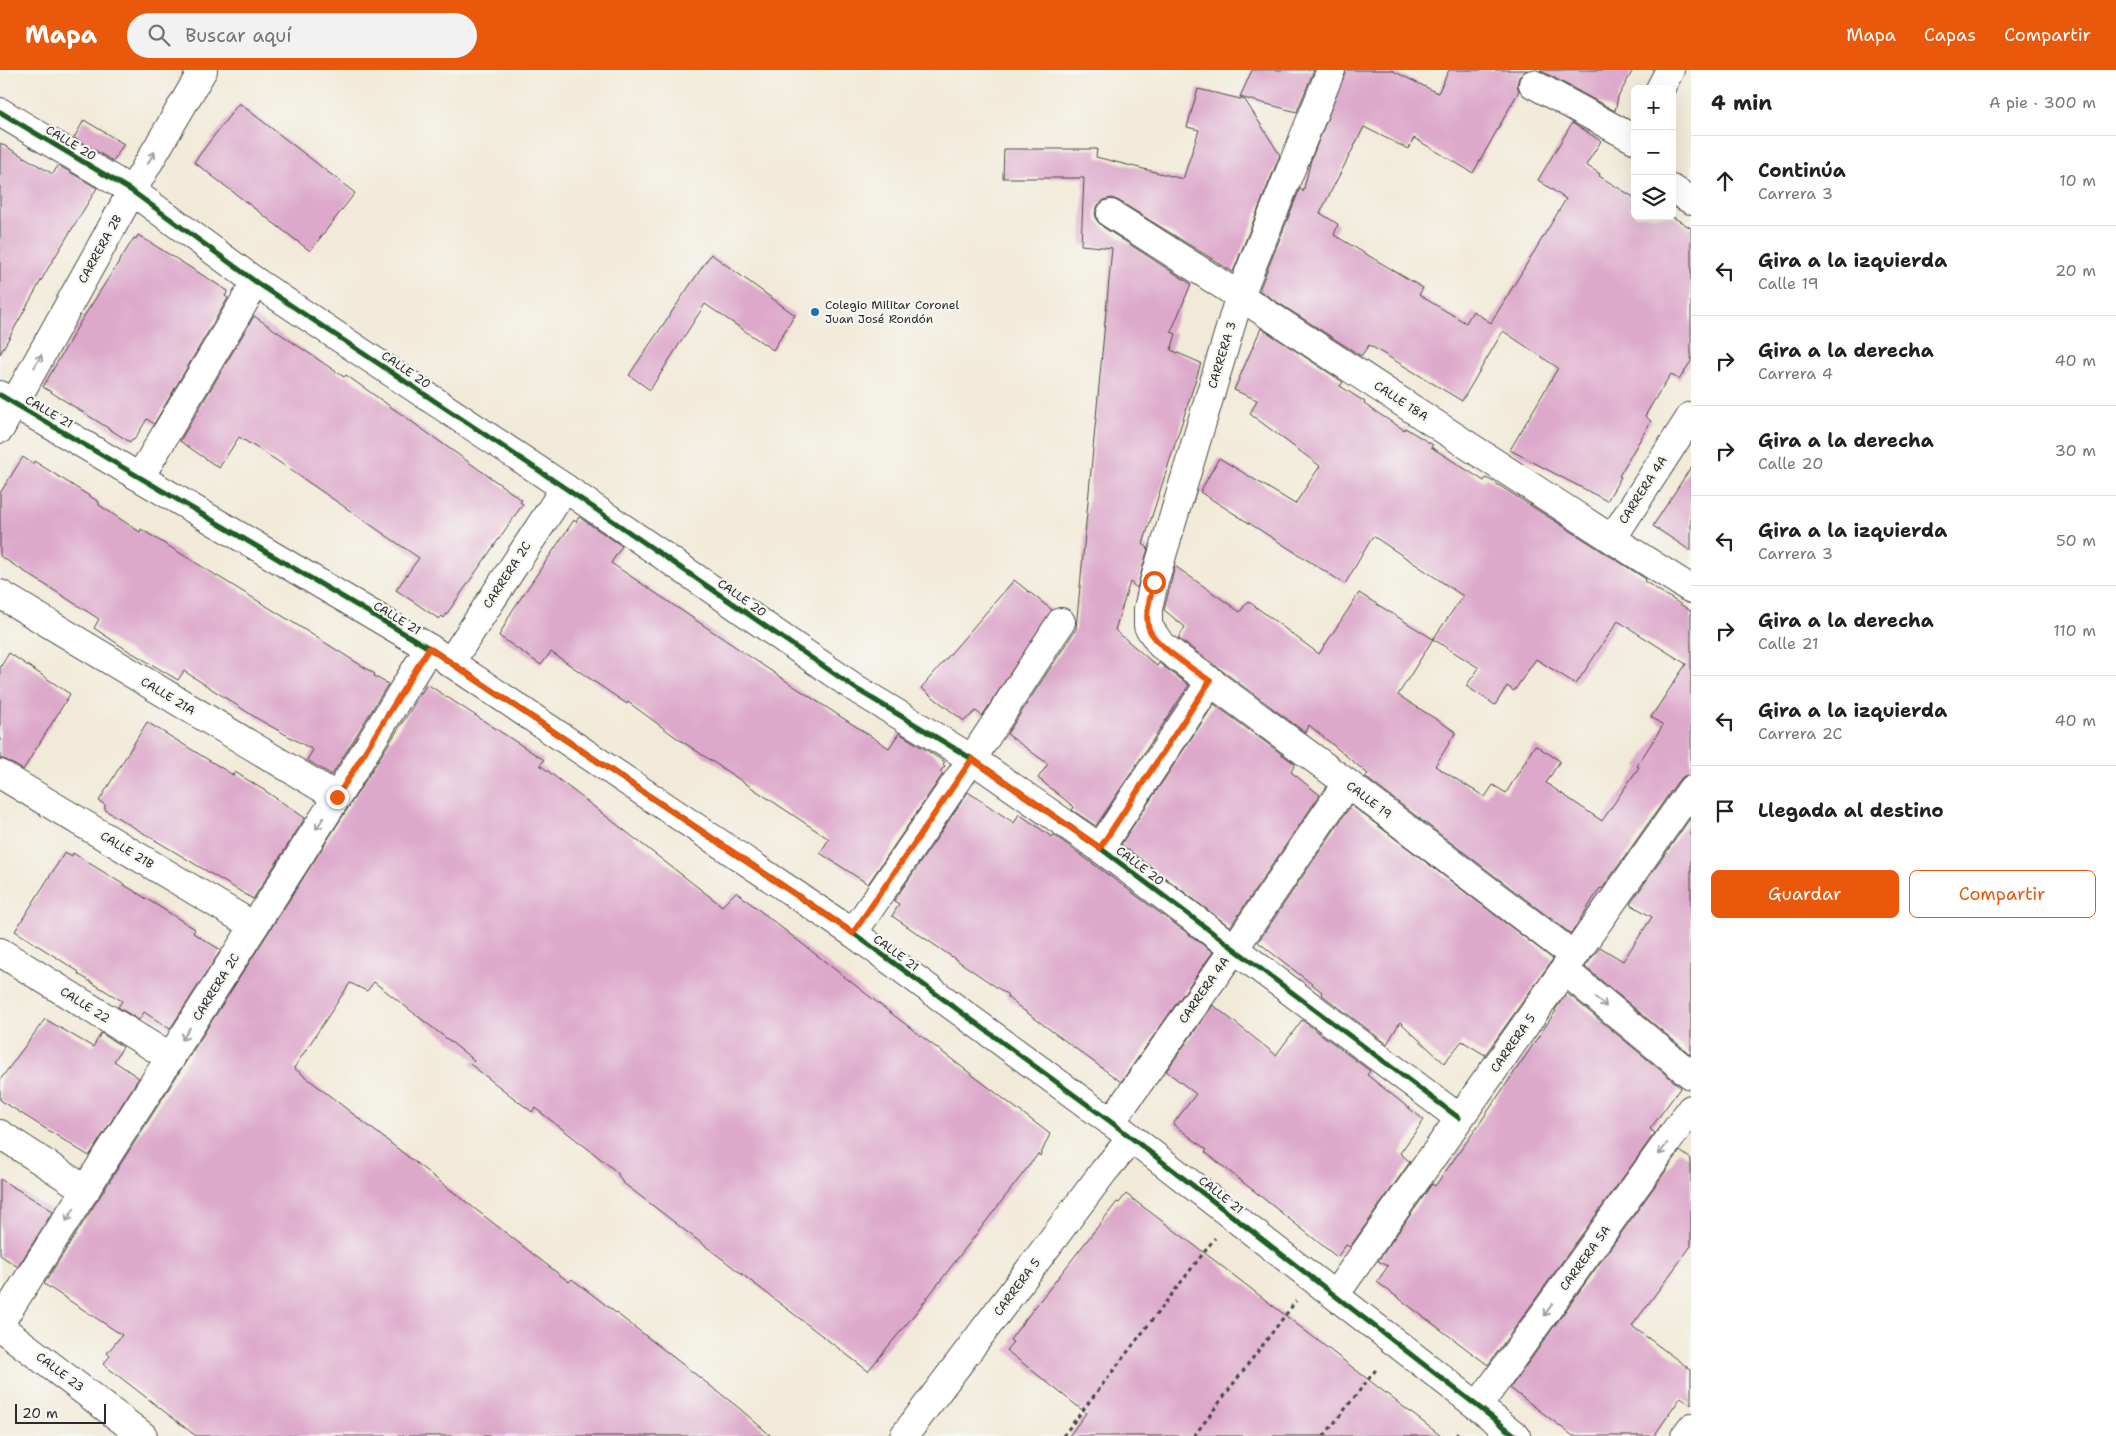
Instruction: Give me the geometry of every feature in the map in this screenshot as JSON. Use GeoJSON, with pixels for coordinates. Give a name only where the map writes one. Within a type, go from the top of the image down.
{"type":"FeatureCollection","features":[{"type":"Feature","properties":{"kind":"street","name":"CARRERA 2B"},"geometry":{"type":"LineString","coordinates":[[0,429],[7,399],[203,70]]}},
{"type":"Feature","properties":{"kind":"street","name":"CARRERA 3"},"geometry":{"type":"LineString","coordinates":[[1161,645],[1148,626],[1148,609],[1152,591],[1240,295],[1331,70]]}},
{"type":"Feature","properties":{"kind":"street"},"geometry":{"type":"LineString","coordinates":[[1662,85],[1670,70]]}},
{"type":"Feature","properties":{"kind":"street"},"geometry":{"type":"LineString","coordinates":[[1533,84],[1631,137]]}},
{"type":"Feature","properties":{"kind":"street","name":"CALLE 20"},"geometry":{"type":"LineString","coordinates":[[0,112],[132,191],[256,282],[565,488],[858,690],[972,759],[1100,848],[1459,1118]]}},
{"type":"Feature","properties":{"kind":"street"},"geometry":{"type":"LineString","coordinates":[[1676,191],[1691,200]]}},
{"type":"Feature","properties":{"kind":"street","name":"CALLE 18A"},"geometry":{"type":"LineString","coordinates":[[1111,214],[1240,295],[1691,589]]}},
{"type":"Feature","properties":{"kind":"street"},"geometry":{"type":"LineString","coordinates":[[140,477],[256,282]]}},
{"type":"Feature","properties":{"kind":"street","name":"CALLE 21"},"geometry":{"type":"LineString","coordinates":[[7,399],[440,655],[853,933],[1121,1130],[1516,1436]]}},
{"type":"Feature","properties":{"kind":"street","name":"CARRERA 4A"},"geometry":{"type":"LineString","coordinates":[[1612,539],[1691,416]]}},
{"type":"Feature","properties":{"kind":"street","name":"CARRERA 2C"},"geometry":{"type":"LineString","coordinates":[[0,1325],[337,797],[565,488]]}},
{"type":"Feature","properties":{"kind":"street","name":"CALLE 21A"},"geometry":{"type":"LineString","coordinates":[[0,594],[337,797]]}},
{"type":"Feature","properties":{"kind":"street"},"geometry":{"type":"LineString","coordinates":[[853,933],[972,759],[1061,622]]}},
{"type":"Feature","properties":{"kind":"street","name":"CALLE 19"},"geometry":{"type":"LineString","coordinates":[[1161,645],[1347,783],[1569,963],[1691,1075]]}},
{"type":"Feature","properties":{"kind":"street"},"geometry":{"type":"LineString","coordinates":[[1100,848],[1210,681]]}},
{"type":"Feature","properties":{"kind":"street","name":"CALLE 21B"},"geometry":{"type":"LineString","coordinates":[[0,774],[254,926]]}},
{"type":"Feature","properties":{"kind":"street","name":"CARRERA 4A"},"geometry":{"type":"LineString","coordinates":[[1121,1130],[1234,949],[1347,783]]}},
{"type":"Feature","properties":{"kind":"street","name":"CARRERA 5"},"geometry":{"type":"LineString","coordinates":[[1335,1295],[1691,790]]}},
{"type":"Feature","properties":{"kind":"street","name":"CALLE 22"},"geometry":{"type":"LineString","coordinates":[[0,952],[171,1058]]}},
{"type":"Feature","properties":{"kind":"street","name":"CARRERA 5A"},"geometry":{"type":"LineString","coordinates":[[1478,1406],[1691,1109]]}},
{"type":"Feature","properties":{"kind":"street","name":"CARRERA 5"},"geometry":{"type":"LineString","coordinates":[[904,1436],[1104,1171],[1121,1130]]}},
{"type":"Feature","properties":{"kind":"street"},"geometry":{"type":"LineString","coordinates":[[0,1134],[86,1190]]}},
{"type":"Feature","properties":{"kind":"street","name":"CALLE 23"},"geometry":{"type":"LineString","coordinates":[[0,1325],[143,1436]]}},
{"type":"Feature","properties":{"kind":"street"},"geometry":{"type":"LineString","coordinates":[[1685,1436],[1691,1428]]}},
{"type":"Feature","properties":{"kind":"path"},"geometry":{"type":"LineString","coordinates":[[1062,1436],[1232,1216]]}},
{"type":"Feature","properties":{"kind":"path"},"geometry":{"type":"LineString","coordinates":[[1194,1436],[1313,1279]]}},
{"type":"Feature","properties":{"kind":"path"},"geometry":{"type":"LineString","coordinates":[[1324,1436],[1397,1343]]}},
{"type":"Feature","properties":{"kind":"building"},"geometry":{"type":"Polygon","coordinates":[[[1252,70],[1314,70],[1297,112],[1240,97],[1252,70]]]}},
{"type":"Feature","properties":{"kind":"building"},"geometry":{"type":"Polygon","coordinates":[[[1346,70],[1391,70],[1438,93],[1449,70],[1527,70],[1519,77],[1517,85],[1519,91],[1473,173],[1414,138],[1408,149],[1364,127],[1320,213],[1338,224],[1334,235],[1423,288],[1419,295],[1466,323],[1473,311],[1491,323],[1566,199],[1538,180],[1572,123],[1601,141],[1586,165],[1600,174],[1599,176],[1631,196],[1631,220],[1676,219],[1691,228],[1691,361],[1679,380],[1671,374],[1658,394],[1645,416],[1651,421],[1619,476],[1621,477],[1607,501],[1510,450],[1558,368],[1503,331],[1462,401],[1369,345],[1361,356],[1260,291],[1300,188],[1303,192],[1311,160],[1346,70]]]}},
{"type":"Feature","properties":{"kind":"building"},"geometry":{"type":"Polygon","coordinates":[[[1540,70],[1633,70],[1618,97],[1615,111],[1540,70]]]}},
{"type":"Feature","properties":{"kind":"building"},"geometry":{"type":"Polygon","coordinates":[[[1198,89],[1245,100],[1280,155],[1233,272],[1112,198],[1104,200],[1098,205],[1095,213],[1097,221],[1103,227],[1191,284],[1171,332],[1176,334],[1171,350],[1201,363],[1143,544],[1148,548],[1137,588],[1130,582],[1115,630],[1157,666],[1159,663],[1189,685],[1096,826],[1072,810],[1074,807],[1038,778],[1048,764],[1007,734],[1076,629],[1112,248],[1081,245],[1084,178],[1003,178],[1004,149],[1097,149],[1096,157],[1183,179],[1199,130],[1187,127],[1198,89]]]}},
{"type":"Feature","properties":{"kind":"building"},"geometry":{"type":"Polygon","coordinates":[[[239,103],[355,193],[310,251],[194,162],[239,103]]]}},
{"type":"Feature","properties":{"kind":"building"},"geometry":{"type":"Polygon","coordinates":[[[84,120],[124,144],[113,161],[74,138],[84,120]]]}},
{"type":"Feature","properties":{"kind":"building"},"geometry":{"type":"Polygon","coordinates":[[[0,143],[53,174],[58,165],[97,188],[47,270],[0,354],[0,143]]]}},
{"type":"Feature","properties":{"kind":"building"},"geometry":{"type":"Polygon","coordinates":[[[138,235],[228,291],[225,296],[228,298],[154,424],[147,419],[134,440],[132,439],[130,442],[43,387],[81,321],[134,238],[136,239],[138,235]]]}},
{"type":"Feature","properties":{"kind":"building"},"geometry":{"type":"Polygon","coordinates":[[[711,254],[795,315],[773,350],[705,304],[650,390],[629,375],[711,254]]]}},
{"type":"Feature","properties":{"kind":"building"},"geometry":{"type":"Polygon","coordinates":[[[254,316],[344,377],[346,375],[522,500],[520,502],[523,504],[444,618],[442,616],[439,619],[396,590],[419,558],[276,460],[239,437],[219,468],[180,441],[254,316]]]}},
{"type":"Feature","properties":{"kind":"building"},"geometry":{"type":"Polygon","coordinates":[[[1261,328],[1343,382],[1340,386],[1365,402],[1364,404],[1404,430],[1405,428],[1433,445],[1431,447],[1484,481],[1486,478],[1492,481],[1646,579],[1644,581],[1691,611],[1691,775],[1684,776],[1678,781],[1602,889],[1600,888],[1571,934],[1365,777],[1368,774],[1309,725],[1306,733],[1178,638],[1185,627],[1164,610],[1175,566],[1240,612],[1248,601],[1319,654],[1359,593],[1433,639],[1463,596],[1373,536],[1345,584],[1200,492],[1219,458],[1295,504],[1320,466],[1250,414],[1257,400],[1234,390],[1261,328]],[[1618,621],[1576,684],[1536,659],[1514,691],[1507,686],[1495,705],[1466,686],[1479,668],[1433,639],[1398,695],[1456,732],[1435,766],[1485,797],[1493,785],[1506,793],[1535,745],[1560,761],[1546,783],[1602,821],[1639,767],[1637,766],[1663,725],[1651,717],[1686,664],[1618,621]]]}},
{"type":"Feature","properties":{"kind":"building"},"geometry":{"type":"Polygon","coordinates":[[[23,457],[33,464],[34,461],[99,502],[99,505],[140,532],[141,529],[289,620],[388,684],[332,775],[307,760],[313,750],[258,719],[184,671],[178,680],[124,648],[94,628],[99,619],[0,556],[0,493],[23,457]]]}},
{"type":"Feature","properties":{"kind":"building"},"geometry":{"type":"Polygon","coordinates":[[[1691,467],[1691,551],[1653,526],[1691,467]]]}},
{"type":"Feature","properties":{"kind":"building"},"geometry":{"type":"Polygon","coordinates":[[[579,517],[622,546],[611,563],[792,685],[889,748],[899,733],[945,762],[943,764],[945,766],[940,772],[943,774],[868,884],[820,853],[829,839],[677,738],[628,702],[627,704],[551,652],[541,665],[499,636],[512,611],[574,520],[576,522],[579,517]]]}},
{"type":"Feature","properties":{"kind":"building"},"geometry":{"type":"Polygon","coordinates":[[[1014,580],[1052,610],[982,716],[976,711],[964,721],[921,688],[1014,580]]]}},
{"type":"Feature","properties":{"kind":"building"},"geometry":{"type":"Polygon","coordinates":[[[9,653],[70,694],[23,770],[0,758],[0,668],[9,653]]]}},
{"type":"Feature","properties":{"kind":"building"},"geometry":{"type":"Polygon","coordinates":[[[427,684],[544,760],[540,765],[722,906],[736,892],[1050,1134],[1040,1156],[1038,1154],[914,1315],[868,1371],[622,1182],[617,1172],[587,1148],[535,1108],[532,1112],[470,1064],[474,1060],[374,982],[367,991],[350,983],[294,1068],[569,1282],[572,1279],[655,1343],[739,1408],[771,1436],[196,1436],[103,1364],[110,1356],[107,1353],[122,1335],[44,1284],[427,684]]]}},
{"type":"Feature","properties":{"kind":"building"},"geometry":{"type":"Polygon","coordinates":[[[1214,704],[1295,764],[1291,772],[1320,795],[1230,927],[1121,844],[1214,704]]]}},
{"type":"Feature","properties":{"kind":"building"},"geometry":{"type":"Polygon","coordinates":[[[147,722],[233,775],[235,772],[305,818],[253,899],[105,810],[105,805],[99,801],[147,722]]]}},
{"type":"Feature","properties":{"kind":"building"},"geometry":{"type":"Polygon","coordinates":[[[968,792],[1014,823],[1019,814],[1052,837],[1054,835],[1213,952],[1121,1082],[1018,1006],[1007,997],[1008,995],[892,916],[899,904],[894,901],[968,792]]]}},
{"type":"Feature","properties":{"kind":"building"},"geometry":{"type":"Polygon","coordinates":[[[1351,805],[1553,959],[1485,1055],[1462,1041],[1444,1063],[1400,1022],[1387,1044],[1321,994],[1322,992],[1258,942],[1351,805]]]}},
{"type":"Feature","properties":{"kind":"building"},"geometry":{"type":"Polygon","coordinates":[[[1691,817],[1691,1055],[1585,967],[1600,947],[1623,961],[1652,917],[1630,904],[1691,817]]]}},
{"type":"Feature","properties":{"kind":"building"},"geometry":{"type":"Polygon","coordinates":[[[65,852],[72,856],[73,853],[195,929],[193,933],[221,950],[170,1029],[144,1012],[139,1020],[118,1007],[122,1001],[15,931],[65,852]]]}},
{"type":"Feature","properties":{"kind":"building"},"geometry":{"type":"Polygon","coordinates":[[[1567,993],[1681,1087],[1650,1129],[1655,1133],[1488,1365],[1377,1282],[1388,1266],[1378,1261],[1432,1184],[1435,1186],[1473,1133],[1567,993]]]}},
{"type":"Feature","properties":{"kind":"building"},"geometry":{"type":"Polygon","coordinates":[[[1213,1005],[1276,1055],[1302,1020],[1370,1071],[1367,1075],[1424,1120],[1400,1153],[1410,1162],[1350,1247],[1346,1245],[1337,1257],[1205,1152],[1207,1150],[1173,1124],[1196,1094],[1166,1071],[1213,1005]]]}},
{"type":"Feature","properties":{"kind":"building"},"geometry":{"type":"Polygon","coordinates":[[[45,1019],[93,1047],[101,1033],[123,1047],[114,1061],[139,1078],[89,1156],[0,1100],[0,1080],[45,1019]]]}},
{"type":"Feature","properties":{"kind":"building"},"geometry":{"type":"Polygon","coordinates":[[[1680,1151],[1691,1159],[1691,1246],[1632,1326],[1691,1370],[1691,1405],[1681,1397],[1654,1436],[1573,1436],[1510,1388],[1680,1151]]]}},
{"type":"Feature","properties":{"kind":"building"},"geometry":{"type":"Polygon","coordinates":[[[0,1179],[53,1211],[18,1267],[0,1255],[0,1179]]]}},
{"type":"Feature","properties":{"kind":"building"},"geometry":{"type":"Polygon","coordinates":[[[1126,1194],[1441,1436],[1069,1436],[1086,1413],[1006,1350],[1013,1342],[1010,1340],[1021,1325],[1117,1202],[1119,1203],[1126,1194]]]}},
{"type":"Feature","properties":{"kind":"cycle path"},"geometry":{"type":"LineString","coordinates":[[0,112],[132,191],[256,282],[565,488],[858,690],[972,759],[1100,848],[1459,1118]]}},
{"type":"Feature","properties":{"kind":"cycle path"},"geometry":{"type":"LineString","coordinates":[[0,395],[429,648],[853,933],[1111,1122],[1516,1436]]}},
{"type":"Feature","properties":{"kind":"place","name":"Colegio Militar Coronel Juan José Rondón"},"geometry":{"type":"Point","coordinates":[815,312]}},
{"type":"Feature","properties":{"kind":"route"},"geometry":{"type":"LineString","coordinates":[[337,797],[429,648],[853,933],[972,759],[1100,848],[1210,681],[1161,645],[1148,626],[1148,609],[1154,582]]}}]}
